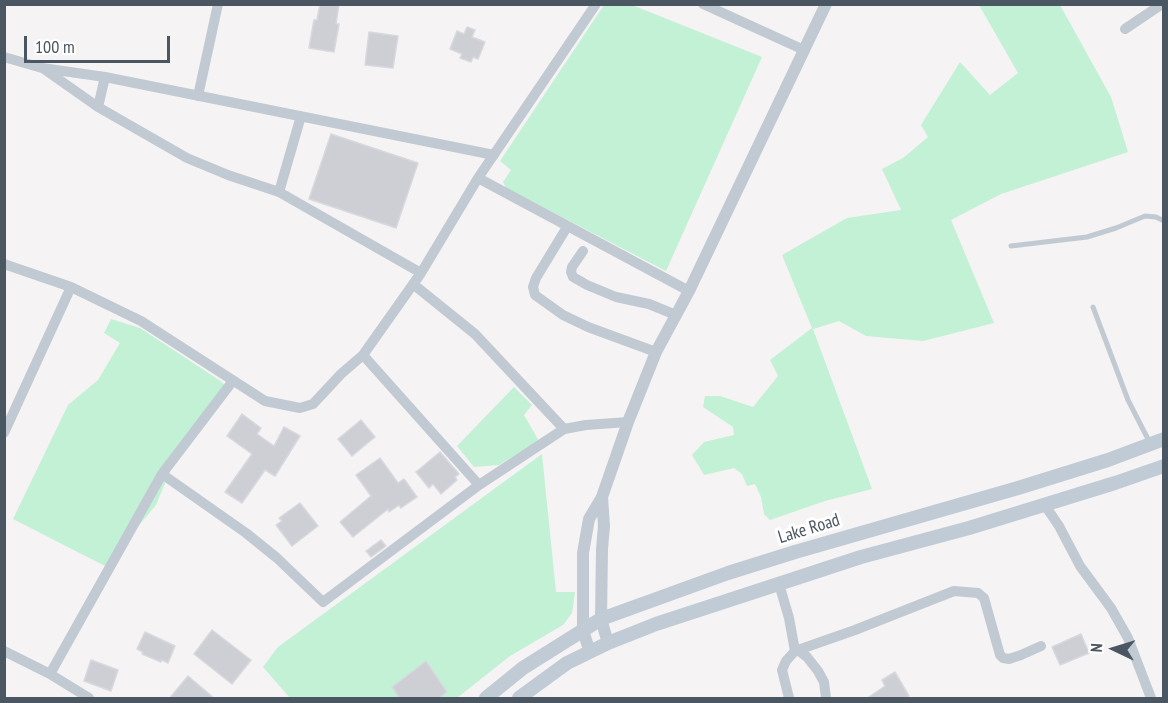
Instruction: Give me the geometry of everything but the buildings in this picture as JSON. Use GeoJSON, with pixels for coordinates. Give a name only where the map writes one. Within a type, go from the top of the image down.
{"type":"FeatureCollection","features":[{"type":"Feature","properties":{"kind":"main road","name":"Lake Road"},"geometry":{"type":"LineString","coordinates":[[486,699],[523,668],[601,619],[728,573],[1018,488],[1157,442]]}},
{"type":"Feature","properties":{"kind":"main road"},"geometry":{"type":"LineString","coordinates":[[519,699],[567,663],[608,643],[666,620],[861,557],[969,528],[1164,466]]}},
{"type":"Feature","properties":{"kind":"street"},"geometry":{"type":"LineString","coordinates":[[198,96],[218,4]]}},
{"type":"Feature","properties":{"kind":"street"},"geometry":{"type":"LineString","coordinates":[[4,264],[71,288],[141,321],[232,382],[265,401],[300,408],[313,404],[341,374],[363,355],[421,273],[478,178],[596,4]]}},
{"type":"Feature","properties":{"kind":"street"},"geometry":{"type":"LineString","coordinates":[[703,4],[804,50]]}},
{"type":"Feature","properties":{"kind":"street"},"geometry":{"type":"LineString","coordinates":[[590,652],[583,631],[583,553],[590,519],[602,497],[627,422],[656,352],[689,291],[826,4]]}},
{"type":"Feature","properties":{"kind":"street"},"geometry":{"type":"LineString","coordinates":[[1125,29],[1162,4]]}},
{"type":"Feature","properties":{"kind":"street"},"geometry":{"type":"LineString","coordinates":[[4,57],[42,68],[105,76],[494,155]]}},
{"type":"Feature","properties":{"kind":"street"},"geometry":{"type":"LineString","coordinates":[[42,68],[98,107],[187,158],[279,192],[421,273]]}},
{"type":"Feature","properties":{"kind":"street"},"geometry":{"type":"LineString","coordinates":[[98,107],[105,76]]}},
{"type":"Feature","properties":{"kind":"street"},"geometry":{"type":"LineString","coordinates":[[279,192],[301,116]]}},
{"type":"Feature","properties":{"kind":"street"},"geometry":{"type":"LineString","coordinates":[[478,178],[689,291]]}},
{"type":"Feature","properties":{"kind":"street"},"geometry":{"type":"LineString","coordinates":[[567,227],[536,278],[533,286],[535,295],[563,315],[588,327],[656,352]]}},
{"type":"Feature","properties":{"kind":"street"},"geometry":{"type":"LineString","coordinates":[[583,251],[572,267],[573,277],[610,295],[627,301],[649,304],[676,315]]}},
{"type":"Feature","properties":{"kind":"street"},"geometry":{"type":"LineString","coordinates":[[413,284],[475,334],[564,429]]}},
{"type":"Feature","properties":{"kind":"street"},"geometry":{"type":"LineString","coordinates":[[4,433],[71,288]]}},
{"type":"Feature","properties":{"kind":"street"},"geometry":{"type":"LineString","coordinates":[[363,355],[480,485]]}},
{"type":"Feature","properties":{"kind":"street"},"geometry":{"type":"LineString","coordinates":[[50,674],[162,474],[232,382]]}},
{"type":"Feature","properties":{"kind":"street"},"geometry":{"type":"LineString","coordinates":[[162,474],[246,533],[277,558],[323,602],[480,485],[564,429],[627,422]]}},
{"type":"Feature","properties":{"kind":"street"},"geometry":{"type":"LineString","coordinates":[[602,497],[604,525],[601,619],[608,643]]}},
{"type":"Feature","properties":{"kind":"street"},"geometry":{"type":"LineString","coordinates":[[1044,504],[1059,526],[1080,566],[1111,608],[1128,638],[1151,699]]}},
{"type":"Feature","properties":{"kind":"street"},"geometry":{"type":"LineString","coordinates":[[779,584],[796,650],[807,657],[818,671],[826,690],[826,699]]}},
{"type":"Feature","properties":{"kind":"street"},"geometry":{"type":"LineString","coordinates":[[789,699],[782,670],[786,661],[796,650],[855,630],[954,591],[978,593],[984,598],[1003,658],[1021,656],[1041,646]]}},
{"type":"Feature","properties":{"kind":"street"},"geometry":{"type":"LineString","coordinates":[[4,651],[50,674],[89,699]]}},
{"type":"Feature","properties":{"kind":"lane"},"geometry":{"type":"LineString","coordinates":[[1011,246],[1087,237],[1145,216],[1156,216],[1164,221]]}},
{"type":"Feature","properties":{"kind":"lane"},"geometry":{"type":"LineString","coordinates":[[1093,307],[1128,400],[1157,442]]}},
{"type":"Feature","properties":{"kind":"green space"},"geometry":{"type":"Polygon","coordinates":[[[604,5],[632,5],[762,57],[666,271],[506,188],[503,182],[511,170],[500,161],[604,5]]]}},
{"type":"Feature","properties":{"kind":"green space"},"geometry":{"type":"Polygon","coordinates":[[[979,5],[1060,5],[1111,97],[1128,152],[1001,194],[951,220],[994,323],[923,341],[866,336],[839,321],[813,329],[872,489],[825,501],[770,520],[764,514],[761,497],[755,484],[747,486],[742,474],[734,468],[704,475],[692,455],[704,442],[734,435],[733,427],[703,407],[705,396],[720,396],[753,407],[778,376],[770,360],[812,328],[782,255],[847,218],[901,210],[882,169],[903,158],[928,137],[921,125],[960,62],[990,95],[1018,73],[979,5]]]}},
{"type":"Feature","properties":{"kind":"green space"},"geometry":{"type":"Polygon","coordinates":[[[111,319],[140,328],[230,389],[172,466],[156,505],[105,566],[13,519],[68,405],[98,380],[120,343],[104,333],[111,319]]]}},
{"type":"Feature","properties":{"kind":"green space"},"geometry":{"type":"Polygon","coordinates":[[[514,387],[532,405],[524,415],[539,441],[499,465],[474,467],[457,446],[514,387]]]}},
{"type":"Feature","properties":{"kind":"green space"},"geometry":{"type":"Polygon","coordinates":[[[542,454],[556,592],[575,592],[572,613],[563,625],[510,656],[457,698],[290,698],[263,667],[278,647],[542,454]]]}}]}
